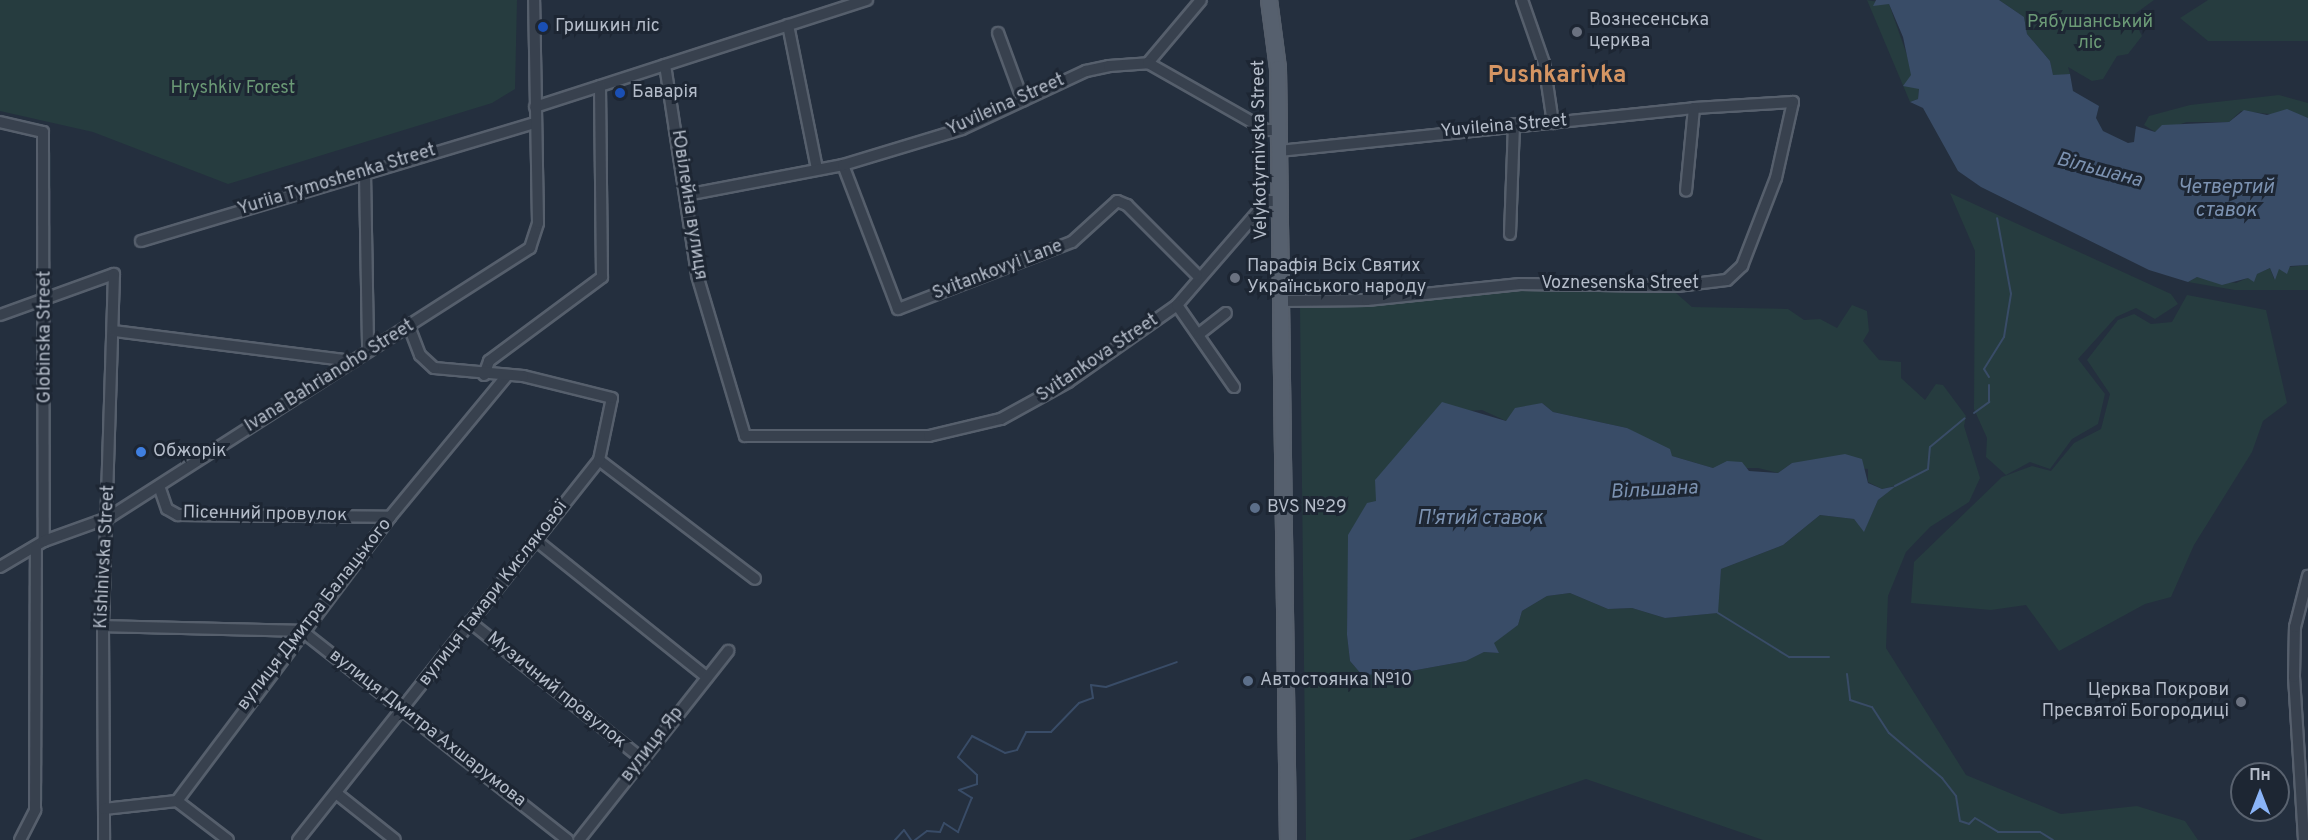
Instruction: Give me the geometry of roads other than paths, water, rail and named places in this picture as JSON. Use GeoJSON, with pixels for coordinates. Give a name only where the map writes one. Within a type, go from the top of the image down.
{"type":"FeatureCollection","features":[{"type":"Feature","properties":{"kind":"main road","name":"Velykotyrnivska Street"},"geometry":{"type":"LineString","coordinates":[[1269,0],[1277,43],[1279,130],[1288,840]]}},
{"type":"Feature","properties":{"kind":"street","name":"Ivana Bahrianoho Street"},"geometry":{"type":"LineString","coordinates":[[0,567],[40,544],[108,518],[368,351],[512,262],[535,242],[534,0]]}},
{"type":"Feature","properties":{"kind":"street"},"geometry":{"type":"LineString","coordinates":[[535,107],[867,0]]}},
{"type":"Feature","properties":{"kind":"street"},"geometry":{"type":"LineString","coordinates":[[1201,0],[1148,63],[1266,130],[1279,130]]}},
{"type":"Feature","properties":{"kind":"street"},"geometry":{"type":"LineString","coordinates":[[1522,0],[1544,63],[1553,123]]}},
{"type":"Feature","properties":{"kind":"street"},"geometry":{"type":"LineString","coordinates":[[788,25],[817,169]]}},
{"type":"Feature","properties":{"kind":"street"},"geometry":{"type":"LineString","coordinates":[[998,33],[1023,101]]}},
{"type":"Feature","properties":{"kind":"street","name":"Yuvileina Street"},"geometry":{"type":"LineString","coordinates":[[686,195],[843,165],[962,129],[1094,69],[1148,63]]}},
{"type":"Feature","properties":{"kind":"street","name":"Ювілейна вулиця"},"geometry":{"type":"LineString","coordinates":[[665,65],[697,275],[738,426],[745,436],[755,438]]}},
{"type":"Feature","properties":{"kind":"street"},"geometry":{"type":"LineString","coordinates":[[534,86],[561,99]]}},
{"type":"Feature","properties":{"kind":"street"},"geometry":{"type":"LineString","coordinates":[[484,375],[489,361],[602,277],[600,86]]}},
{"type":"Feature","properties":{"kind":"street","name":"Voznesenska Street"},"geometry":{"type":"LineString","coordinates":[[1281,301],[1367,300],[1520,284],[1677,286],[1727,280],[1742,266],[1776,178],[1793,102],[1694,108]]}},
{"type":"Feature","properties":{"kind":"street"},"geometry":{"type":"LineString","coordinates":[[1686,191],[1694,108]]}},
{"type":"Feature","properties":{"kind":"street","name":"Yuvileina Street"},"geometry":{"type":"LineString","coordinates":[[1279,151],[1514,124],[1553,123],[1694,108]]}},
{"type":"Feature","properties":{"kind":"street","name":"Yuriia Tymoshenka Street"},"geometry":{"type":"LineString","coordinates":[[141,241],[365,172],[535,123]]}},
{"type":"Feature","properties":{"kind":"street"},"geometry":{"type":"LineString","coordinates":[[1510,234],[1514,124]]}},
{"type":"Feature","properties":{"kind":"street","name":"Globinska Street"},"geometry":{"type":"LineString","coordinates":[[3,126],[43,132],[46,297],[35,810],[20,840]]}},
{"type":"Feature","properties":{"kind":"street","name":"Svitankovyi Lane"},"geometry":{"type":"LineString","coordinates":[[843,165],[898,309],[1072,242],[1117,201],[1127,205],[1197,275]]}},
{"type":"Feature","properties":{"kind":"street"},"geometry":{"type":"LineString","coordinates":[[365,172],[368,351]]}},
{"type":"Feature","properties":{"kind":"street","name":"Svitankova Street"},"geometry":{"type":"LineString","coordinates":[[755,438],[929,436],[1001,419],[1068,382],[1177,305],[1197,275],[1268,201],[1280,201]]}},
{"type":"Feature","properties":{"kind":"street","name":"Kishinivska Street"},"geometry":{"type":"LineString","coordinates":[[46,297],[114,274],[103,626],[104,840]]}},
{"type":"Feature","properties":{"kind":"street"},"geometry":{"type":"LineString","coordinates":[[0,315],[46,297]]}},
{"type":"Feature","properties":{"kind":"street"},"geometry":{"type":"LineString","coordinates":[[1177,305],[1234,387]]}},
{"type":"Feature","properties":{"kind":"street"},"geometry":{"type":"LineString","coordinates":[[1199,334],[1226,313]]}},
{"type":"Feature","properties":{"kind":"street"},"geometry":{"type":"LineString","coordinates":[[409,327],[426,364],[612,398],[599,460],[755,579]]}},
{"type":"Feature","properties":{"kind":"street"},"geometry":{"type":"LineString","coordinates":[[114,331],[353,361]]}},
{"type":"Feature","properties":{"kind":"street","name":"вулиця Дмитра Балацького"},"geometry":{"type":"LineString","coordinates":[[177,801],[302,631],[390,517],[506,377]]}},
{"type":"Feature","properties":{"kind":"street","name":"вулиця Тамари Кислякової"},"geometry":{"type":"LineString","coordinates":[[298,840],[403,710],[470,622],[537,542],[599,460]]}},
{"type":"Feature","properties":{"kind":"street","name":"Пісенний провулок"},"geometry":{"type":"LineString","coordinates":[[159,486],[167,509],[178,515],[390,517]]}},
{"type":"Feature","properties":{"kind":"street"},"geometry":{"type":"LineString","coordinates":[[537,542],[707,677]]}},
{"type":"Feature","properties":{"kind":"street"},"geometry":{"type":"LineString","coordinates":[[2304,840],[2294,677],[2295,627],[2308,576]]}},
{"type":"Feature","properties":{"kind":"street","name":"Музичний провулок"},"geometry":{"type":"LineString","coordinates":[[470,622],[642,759]]}},
{"type":"Feature","properties":{"kind":"street"},"geometry":{"type":"LineString","coordinates":[[103,626],[302,631]]}},
{"type":"Feature","properties":{"kind":"street","name":"вулиця Дмитра Ахшарумова"},"geometry":{"type":"LineString","coordinates":[[302,631],[568,840]]}},
{"type":"Feature","properties":{"kind":"street","name":"вулиця Яр"},"geometry":{"type":"LineString","coordinates":[[579,840],[728,651]]}},
{"type":"Feature","properties":{"kind":"street"},"geometry":{"type":"LineString","coordinates":[[336,794],[395,840]]}},
{"type":"Feature","properties":{"kind":"street"},"geometry":{"type":"LineString","coordinates":[[104,809],[177,801],[228,840]]}},
{"type":"Feature","properties":{"kind":"water","name":"Четвертий ставок"},"geometry":{"type":"Polygon","coordinates":[[[1876,0],[1999,0],[2024,17],[2027,34],[2050,61],[2053,75],[2070,74],[2073,91],[2099,106],[2096,118],[2103,131],[2128,143],[2134,142],[2136,126],[2155,132],[2162,125],[2229,122],[2244,110],[2267,115],[2287,109],[2308,118],[2308,265],[2290,266],[2287,274],[2279,269],[2275,280],[2270,268],[2257,274],[2254,282],[2248,278],[2222,285],[2197,277],[2188,282],[2149,270],[1981,187],[1958,171],[1923,108],[1910,102],[1918,99],[1919,89],[1903,86],[1911,75],[1903,37],[1889,4],[1873,6],[1876,0]]]}},
{"type":"Feature","properties":{"kind":"water","name":"П'ятий ставок"},"geometry":{"type":"Polygon","coordinates":[[[1442,402],[1506,421],[1515,408],[1542,403],[1553,412],[1627,428],[1670,449],[1672,456],[1713,468],[1727,461],[1742,462],[1749,471],[1778,473],[1792,463],[1845,454],[1862,459],[1868,483],[1882,489],[1896,486],[1878,500],[1864,532],[1854,519],[1820,515],[1783,545],[1721,569],[1718,613],[1665,618],[1632,608],[1608,609],[1570,593],[1547,596],[1522,611],[1518,625],[1494,643],[1499,653],[1484,652],[1466,661],[1400,673],[1362,675],[1350,661],[1347,635],[1348,535],[1367,503],[1376,501],[1375,480],[1442,402]]]}},
{"type":"Feature","properties":{"kind":"waterway","name":"Вільшана"},"geometry":{"type":"LineString","coordinates":[[1989,377],[1984,369],[2004,337],[2011,294],[1997,218]]}},
{"type":"Feature","properties":{"kind":"waterway","name":"Вільшана"},"geometry":{"type":"LineString","coordinates":[[1974,413],[1989,402],[1989,385]]}},
{"type":"Feature","properties":{"kind":"waterway","name":"Вільшана"},"geometry":{"type":"LineString","coordinates":[[1895,486],[1928,469],[1930,447],[1965,418]]}},
{"type":"Feature","properties":{"kind":"waterway"},"geometry":{"type":"LineString","coordinates":[[1718,613],[1789,657],[1829,657]]}},
{"type":"Feature","properties":{"kind":"waterway","name":"Вільшана"},"geometry":{"type":"LineString","coordinates":[[915,840],[927,831],[940,832],[944,823],[958,832],[972,798],[959,790],[977,784],[977,775],[958,757],[972,736],[1005,753],[1017,750],[1026,732],[1051,732],[1079,703],[1093,698],[1091,685],[1106,687],[1177,662]]}},
{"type":"Feature","properties":{"kind":"waterway"},"geometry":{"type":"LineString","coordinates":[[1847,674],[1850,700],[1872,707],[1889,733],[1942,778],[1956,796],[1960,821],[1969,824],[1975,818],[1998,832],[2040,832],[2053,840]]}},
{"type":"Feature","properties":{"kind":"waterway","name":"Вільшана"},"geometry":{"type":"LineString","coordinates":[[895,840],[904,830],[911,840]]}},
{"type":"Feature","properties":{"kind":"place","name":"Гришкин ліс"},"geometry":{"type":"Point","coordinates":[543,27]}},
{"type":"Feature","properties":{"kind":"place","name":"Вознесенська церква"},"geometry":{"type":"Point","coordinates":[1577,32]}},
{"type":"Feature","properties":{"kind":"place","name":"Баварія"},"geometry":{"type":"Point","coordinates":[620,93]}},
{"type":"Feature","properties":{"kind":"place","name":"Парафія Всіх Святих Українського народу"},"geometry":{"type":"Point","coordinates":[1235,278]}},
{"type":"Feature","properties":{"kind":"place","name":"Обжорік"},"geometry":{"type":"Point","coordinates":[141,452]}},
{"type":"Feature","properties":{"kind":"place","name":"BVS №29"},"geometry":{"type":"Point","coordinates":[1255,508]}},
{"type":"Feature","properties":{"kind":"place","name":"Автостоянка №10"},"geometry":{"type":"Point","coordinates":[1248,681]}},
{"type":"Feature","properties":{"kind":"place","name":"Церква Покрови Пресвятої Богородиці"},"geometry":{"type":"Point","coordinates":[2241,702]}},
{"type":"Feature","properties":{"kind":"district","name":"Pushkarivka"},"geometry":{"type":"Point","coordinates":[1557,77]}},
{"type":"Feature","properties":{"kind":"park label","name":"Рябушанський ліс"},"geometry":{"type":"Point","coordinates":[2090,34]}},
{"type":"Feature","properties":{"kind":"park label","name":"Hryshkiv Forest"},"geometry":{"type":"Point","coordinates":[233,89]}}]}
